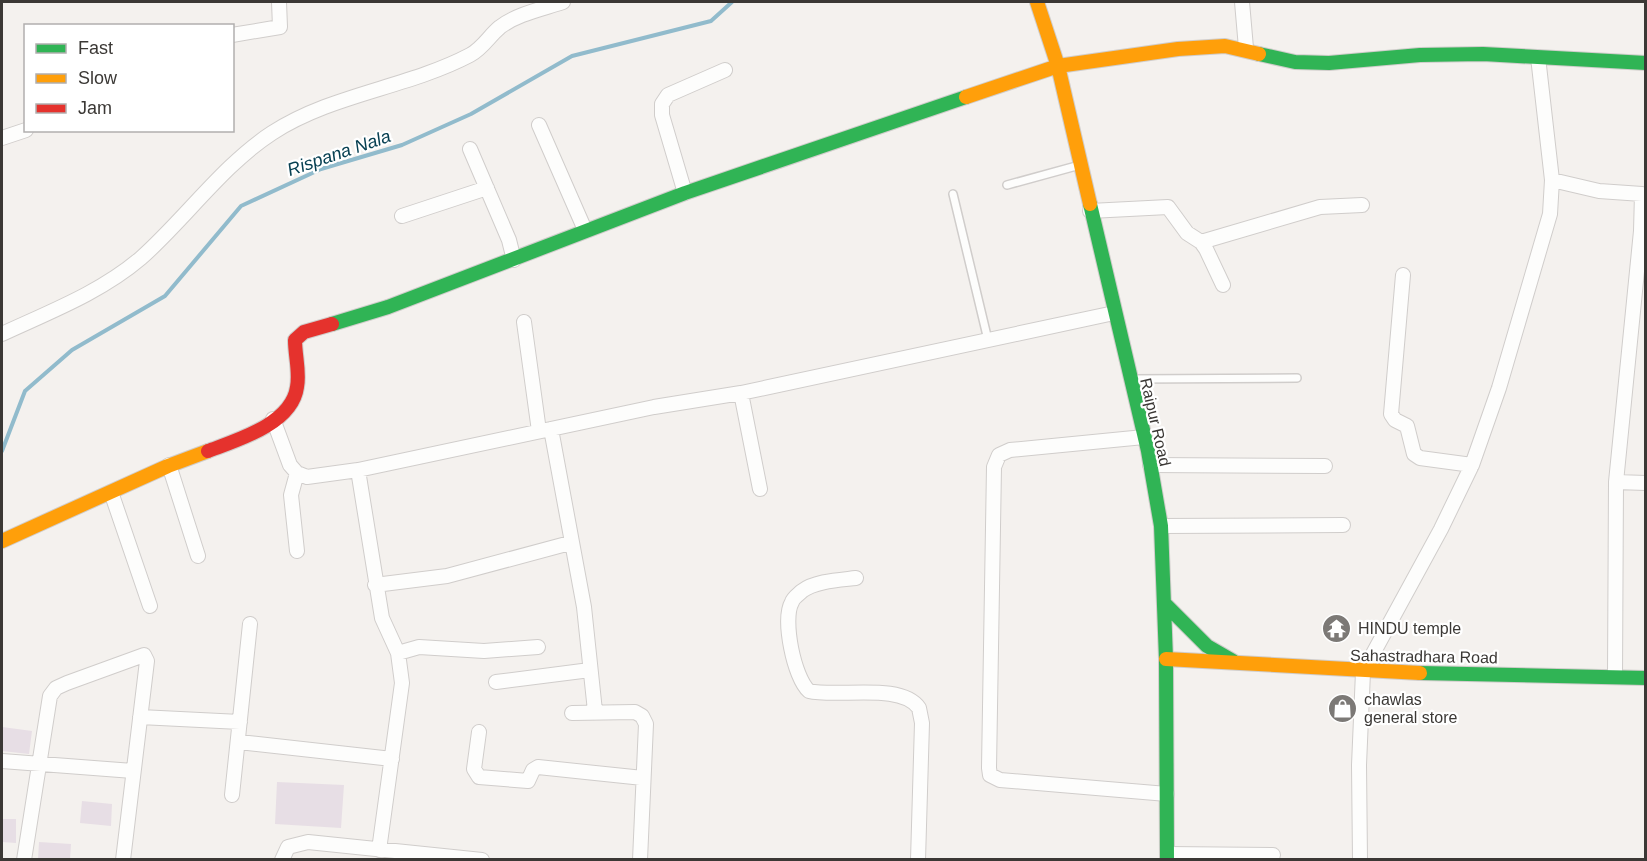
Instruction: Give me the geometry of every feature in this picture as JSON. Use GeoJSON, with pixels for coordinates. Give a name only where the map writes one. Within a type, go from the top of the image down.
{"type":"FeatureCollection","features":[{"type":"Feature","properties":{"kind":"street"},"geometry":{"type":"LineString","coordinates":[[234,34],[280,27],[279,2]]}},
{"type":"Feature","properties":{"kind":"street"},"geometry":{"type":"LineString","coordinates":[[2,334],[81,298],[112,280],[141,258],[181,217],[271,134],[317,111],[472,54],[510,20],[563,2]]}},
{"type":"Feature","properties":{"kind":"street","name":"Raipur Road"},"geometry":{"type":"LineString","coordinates":[[1037,2],[1058,66],[1144,437],[1161,526],[1166,659],[1167,857]]}},
{"type":"Feature","properties":{"kind":"street"},"geometry":{"type":"LineString","coordinates":[[1242,2],[1246,48]]}},
{"type":"Feature","properties":{"kind":"street"},"geometry":{"type":"LineString","coordinates":[[2,541],[169,465],[206,453],[247,435],[273,419],[292,403],[299,381],[294,354],[295,340],[304,332],[388,307],[685,193],[1058,66],[1178,49],[1225,46],[1246,48],[1295,62],[1329,63],[1454,54],[1646,63]]}},
{"type":"Feature","properties":{"kind":"street"},"geometry":{"type":"LineString","coordinates":[[1360,860],[1359,765],[1363,672],[1441,530],[1472,465],[1499,388],[1550,214],[1552,180],[1538,57]]}},
{"type":"Feature","properties":{"kind":"street"},"geometry":{"type":"LineString","coordinates":[[685,193],[662,115],[662,104],[668,95],[725,70]]}},
{"type":"Feature","properties":{"kind":"street"},"geometry":{"type":"LineString","coordinates":[[539,125],[585,230]]}},
{"type":"Feature","properties":{"kind":"street"},"geometry":{"type":"LineString","coordinates":[[2,138],[24,131]]}},
{"type":"Feature","properties":{"kind":"street"},"geometry":{"type":"LineString","coordinates":[[470,150],[509,240],[514,260]]}},
{"type":"Feature","properties":{"kind":"street"},"geometry":{"type":"LineString","coordinates":[[1552,180],[1599,191],[1644,194],[1616,482],[1615,677]]}},
{"type":"Feature","properties":{"kind":"street"},"geometry":{"type":"LineString","coordinates":[[402,216],[487,188]]}},
{"type":"Feature","properties":{"kind":"street"},"geometry":{"type":"LineString","coordinates":[[1090,211],[1161,205],[1168,207],[1187,233],[1201,242],[1223,285]]}},
{"type":"Feature","properties":{"kind":"street"},"geometry":{"type":"LineString","coordinates":[[1201,242],[1320,207],[1362,205]]}},
{"type":"Feature","properties":{"kind":"street"},"geometry":{"type":"LineString","coordinates":[[1403,275],[1391,414],[1395,420],[1407,426],[1414,454],[1420,458],[1472,465]]}},
{"type":"Feature","properties":{"kind":"street"},"geometry":{"type":"LineString","coordinates":[[273,419],[290,465],[297,473],[307,477],[358,470],[654,407],[741,393],[1114,313]]}},
{"type":"Feature","properties":{"kind":"street"},"geometry":{"type":"LineString","coordinates":[[524,322],[584,607],[595,711]]}},
{"type":"Feature","properties":{"kind":"street"},"geometry":{"type":"LineString","coordinates":[[741,393],[760,489]]}},
{"type":"Feature","properties":{"kind":"street"},"geometry":{"type":"LineString","coordinates":[[1144,437],[1010,450],[999,455],[994,467],[988,761],[990,775],[1000,780],[1167,794]]}},
{"type":"Feature","properties":{"kind":"street"},"geometry":{"type":"LineString","coordinates":[[169,465],[198,555]]}},
{"type":"Feature","properties":{"kind":"street"},"geometry":{"type":"LineString","coordinates":[[1150,465],[1325,466]]}},
{"type":"Feature","properties":{"kind":"street"},"geometry":{"type":"LineString","coordinates":[[358,470],[375,585],[382,618],[398,653],[402,683],[379,850]]}},
{"type":"Feature","properties":{"kind":"street"},"geometry":{"type":"LineString","coordinates":[[297,473],[291,495],[297,551]]}},
{"type":"Feature","properties":{"kind":"street"},"geometry":{"type":"LineString","coordinates":[[1616,482],[1646,483]]}},
{"type":"Feature","properties":{"kind":"street"},"geometry":{"type":"LineString","coordinates":[[111,492],[150,606]]}},
{"type":"Feature","properties":{"kind":"street"},"geometry":{"type":"LineString","coordinates":[[1161,526],[1343,525]]}},
{"type":"Feature","properties":{"kind":"street"},"geometry":{"type":"LineString","coordinates":[[375,585],[447,576],[570,543]]}},
{"type":"Feature","properties":{"kind":"street"},"geometry":{"type":"LineString","coordinates":[[856,578],[830,581],[803,590],[792,602],[788,618],[796,669],[802,685],[808,691],[887,694],[904,697],[919,708],[922,723],[918,860]]}},
{"type":"Feature","properties":{"kind":"street"},"geometry":{"type":"LineString","coordinates":[[1164,603],[1207,646],[1237,663]]}},
{"type":"Feature","properties":{"kind":"street"},"geometry":{"type":"LineString","coordinates":[[232,795],[250,624]]}},
{"type":"Feature","properties":{"kind":"street"},"geometry":{"type":"LineString","coordinates":[[398,653],[419,647],[484,651],[538,647]]}},
{"type":"Feature","properties":{"kind":"street"},"geometry":{"type":"LineString","coordinates":[[24,860],[50,696],[56,688],[67,682],[144,655],[147,661],[123,860]]}},
{"type":"Feature","properties":{"kind":"street","name":"Sahastradhara Road"},"geometry":{"type":"LineString","coordinates":[[1166,659],[1363,672],[1646,678]]}},
{"type":"Feature","properties":{"kind":"street"},"geometry":{"type":"LineString","coordinates":[[496,682],[591,670]]}},
{"type":"Feature","properties":{"kind":"street"},"geometry":{"type":"LineString","coordinates":[[572,713],[635,712],[642,716],[646,733],[640,860]]}},
{"type":"Feature","properties":{"kind":"street"},"geometry":{"type":"LineString","coordinates":[[140,717],[240,722]]}},
{"type":"Feature","properties":{"kind":"street"},"geometry":{"type":"LineString","coordinates":[[479,732],[474,769],[479,777],[528,781],[533,770],[538,767],[643,778]]}},
{"type":"Feature","properties":{"kind":"street"},"geometry":{"type":"LineString","coordinates":[[239,742],[392,759]]}},
{"type":"Feature","properties":{"kind":"street"},"geometry":{"type":"LineString","coordinates":[[2,761],[133,771]]}},
{"type":"Feature","properties":{"kind":"street"},"geometry":{"type":"LineString","coordinates":[[282,860],[288,847],[308,842],[482,860]]}},
{"type":"Feature","properties":{"kind":"street"},"geometry":{"type":"LineString","coordinates":[[1167,857],[1273,855]]}},
{"type":"Feature","properties":{"kind":"lane"},"geometry":{"type":"LineString","coordinates":[[1007,185],[1080,165]]}},
{"type":"Feature","properties":{"kind":"lane"},"geometry":{"type":"LineString","coordinates":[[953,194],[988,340]]}},
{"type":"Feature","properties":{"kind":"lane"},"geometry":{"type":"LineString","coordinates":[[1130,379],[1297,378]]}},
{"type":"Feature","properties":{"kind":"building"},"geometry":{"type":"Polygon","coordinates":[[[2,727],[32,731],[29,754],[2,751],[2,727]]]}},
{"type":"Feature","properties":{"kind":"building"},"geometry":{"type":"Polygon","coordinates":[[[277,782],[344,785],[341,828],[275,824],[277,782]]]}},
{"type":"Feature","properties":{"kind":"building"},"geometry":{"type":"Polygon","coordinates":[[[82,801],[112,804],[111,826],[80,823],[82,801]]]}},
{"type":"Feature","properties":{"kind":"building"},"geometry":{"type":"Polygon","coordinates":[[[2,819],[16,819],[16,843],[2,842],[2,819]]]}},
{"type":"Feature","properties":{"kind":"building"},"geometry":{"type":"Polygon","coordinates":[[[39,842],[71,844],[70,860],[38,860],[39,842]]]}},
{"type":"Feature","properties":{"kind":"waterway","name":"Rispana Nala"},"geometry":{"type":"LineString","coordinates":[[2,451],[25,391],[72,350],[165,296],[241,206],[321,169],[402,145],[471,114],[572,56],[711,21],[732,2]]}},
{"type":"Feature","properties":{"kind":"traffic: fast"},"geometry":{"type":"LineString","coordinates":[[1259,54],[1295,62],[1329,63],[1420,55],[1483,54],[1646,63]]}},
{"type":"Feature","properties":{"kind":"traffic: fast"},"geometry":{"type":"LineString","coordinates":[[332,324],[388,307],[685,193],[966,97]]}},
{"type":"Feature","properties":{"kind":"traffic: fast"},"geometry":{"type":"LineString","coordinates":[[1090,204],[1148,451],[1161,526],[1166,659],[1167,860]]}},
{"type":"Feature","properties":{"kind":"traffic: fast"},"geometry":{"type":"LineString","coordinates":[[1164,603],[1207,646],[1233,661]]}},
{"type":"Feature","properties":{"kind":"traffic: fast"},"geometry":{"type":"LineString","coordinates":[[1420,673],[1646,678]]}},
{"type":"Feature","properties":{"kind":"traffic: slow"},"geometry":{"type":"LineString","coordinates":[[1037,2],[1058,66],[1090,204]]}},
{"type":"Feature","properties":{"kind":"traffic: slow"},"geometry":{"type":"LineString","coordinates":[[966,97],[1058,66],[1178,49],[1225,46],[1259,54]]}},
{"type":"Feature","properties":{"kind":"traffic: slow"},"geometry":{"type":"LineString","coordinates":[[2,541],[168,466],[208,451]]}},
{"type":"Feature","properties":{"kind":"traffic: slow"},"geometry":{"type":"LineString","coordinates":[[1166,659],[1420,673]]}},
{"type":"Feature","properties":{"kind":"traffic: jam"},"geometry":{"type":"LineString","coordinates":[[208,451],[262,429],[285,411],[293,400],[297,387],[295,340],[304,332],[332,324]]}},
{"type":"Feature","properties":{"kind":"place","name":"HINDU temple"},"geometry":{"type":"Point","coordinates":[1337,628]}},
{"type":"Feature","properties":{"kind":"place","name":"chawlas general store"},"geometry":{"type":"Point","coordinates":[1343,708]}}]}
